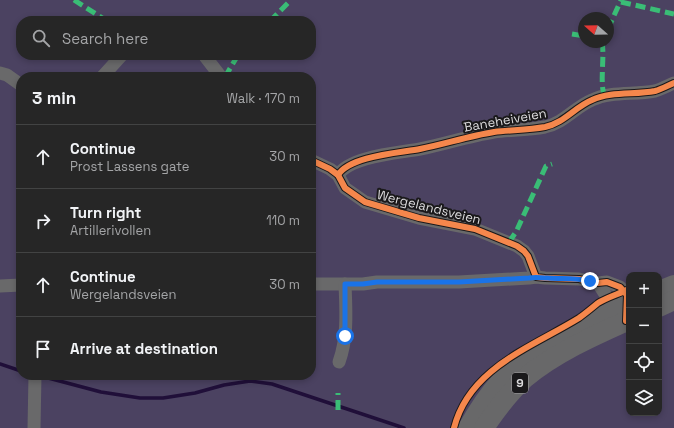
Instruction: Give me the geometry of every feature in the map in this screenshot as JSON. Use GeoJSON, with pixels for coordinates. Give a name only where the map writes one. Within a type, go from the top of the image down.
{"type":"FeatureCollection","features":[{"type":"Feature","properties":{"kind":"highway"},"geometry":{"type":"LineString","coordinates":[[662,290],[674,285]]}},
{"type":"Feature","properties":{"kind":"highway"},"geometry":{"type":"LineString","coordinates":[[662,306],[674,300]]}},
{"type":"Feature","properties":{"kind":"highway","name":"9"},"geometry":{"type":"LineString","coordinates":[[468,428],[489,394],[519,364],[549,344],[586,324],[625,312]]}},
{"type":"Feature","properties":{"kind":"highway","name":"9"},"geometry":{"type":"LineString","coordinates":[[484,428],[515,388],[543,365],[591,338],[625,312]]}},
{"type":"Feature","properties":{"kind":"street"},"geometry":{"type":"LineString","coordinates":[[107,72],[117,60]]}},
{"type":"Feature","properties":{"kind":"street"},"geometry":{"type":"LineString","coordinates":[[208,60],[217,72]]}},
{"type":"Feature","properties":{"kind":"street"},"geometry":{"type":"LineString","coordinates":[[0,73],[7,75],[16,81]]}},
{"type":"Feature","properties":{"kind":"street","name":"Baneheiveien"},"geometry":{"type":"LineString","coordinates":[[338,175],[342,169],[365,159],[377,156],[420,149],[493,132],[546,127],[564,119],[592,100],[605,96],[654,91],[674,83]]}},
{"type":"Feature","properties":{"kind":"street","name":"Wergelandsveien"},"geometry":{"type":"LineString","coordinates":[[316,162],[330,169],[338,175],[345,188],[364,202],[419,218],[475,229],[517,246],[528,256],[531,268],[536,277]]}},
{"type":"Feature","properties":{"kind":"street"},"geometry":{"type":"LineString","coordinates":[[316,284],[459,282],[536,277],[579,279],[598,283],[607,282],[620,287],[627,295],[625,312]]}},
{"type":"Feature","properties":{"kind":"street"},"geometry":{"type":"LineString","coordinates":[[598,283],[625,312]]}},
{"type":"Feature","properties":{"kind":"street"},"geometry":{"type":"LineString","coordinates":[[339,362],[343,351],[345,336],[345,284]]}},
{"type":"Feature","properties":{"kind":"street"},"geometry":{"type":"LineString","coordinates":[[0,286],[16,285]]}},
{"type":"Feature","properties":{"kind":"street"},"geometry":{"type":"LineString","coordinates":[[34,381],[34,428]]}},
{"type":"Feature","properties":{"kind":"shaded area"},"geometry":{"type":"Polygon","coordinates":[[[0,0],[674,0],[674,428],[0,428],[0,0]]]}},
{"type":"Feature","properties":{"kind":"waterway"},"geometry":{"type":"LineString","coordinates":[[0,364],[16,369]]}},
{"type":"Feature","properties":{"kind":"waterway"},"geometry":{"type":"LineString","coordinates":[[56,380],[101,392],[140,398],[163,398],[195,393],[224,385],[250,381],[272,384],[404,428]]}},
{"type":"Feature","properties":{"kind":"marked path"},"geometry":{"type":"LineString","coordinates":[[74,0],[99,16]]}},
{"type":"Feature","properties":{"kind":"marked path"},"geometry":{"type":"LineString","coordinates":[[275,16],[291,0]]}},
{"type":"Feature","properties":{"kind":"marked path"},"geometry":{"type":"LineString","coordinates":[[614,16],[621,0]]}},
{"type":"Feature","properties":{"kind":"marked path"},"geometry":{"type":"LineString","coordinates":[[621,2],[674,14]]}},
{"type":"Feature","properties":{"kind":"marked path"},"geometry":{"type":"LineString","coordinates":[[572,34],[578,35]]}},
{"type":"Feature","properties":{"kind":"marked path"},"geometry":{"type":"LineString","coordinates":[[603,48],[602,86],[605,96]]}},
{"type":"Feature","properties":{"kind":"marked path"},"geometry":{"type":"LineString","coordinates":[[228,72],[235,60]]}},
{"type":"Feature","properties":{"kind":"marked path"},"geometry":{"type":"LineString","coordinates":[[509,242],[516,232],[546,166],[552,164]]}},
{"type":"Feature","properties":{"kind":"marked path"},"geometry":{"type":"LineString","coordinates":[[338,393],[338,410]]}},
{"type":"Feature","properties":{"kind":"cycle path"},"geometry":{"type":"LineString","coordinates":[[338,175],[353,163],[364,159],[420,149],[494,132],[545,127],[564,119],[586,103],[599,97],[615,94],[655,91],[674,83]]}},
{"type":"Feature","properties":{"kind":"cycle path"},"geometry":{"type":"LineString","coordinates":[[316,162],[330,169],[338,175],[345,188],[365,202],[419,218],[475,229],[517,246],[528,256],[536,277],[579,279],[598,283],[607,282],[620,287],[627,295],[626,308]]}},
{"type":"Feature","properties":{"kind":"cycle path"},"geometry":{"type":"LineString","coordinates":[[454,428],[462,407],[473,390],[488,374],[504,361],[579,318],[598,303],[626,290]]}},
{"type":"Feature","properties":{"kind":"route"},"geometry":{"type":"LineString","coordinates":[[345,336],[345,284],[377,282],[459,282],[536,277],[590,281]]}}]}
